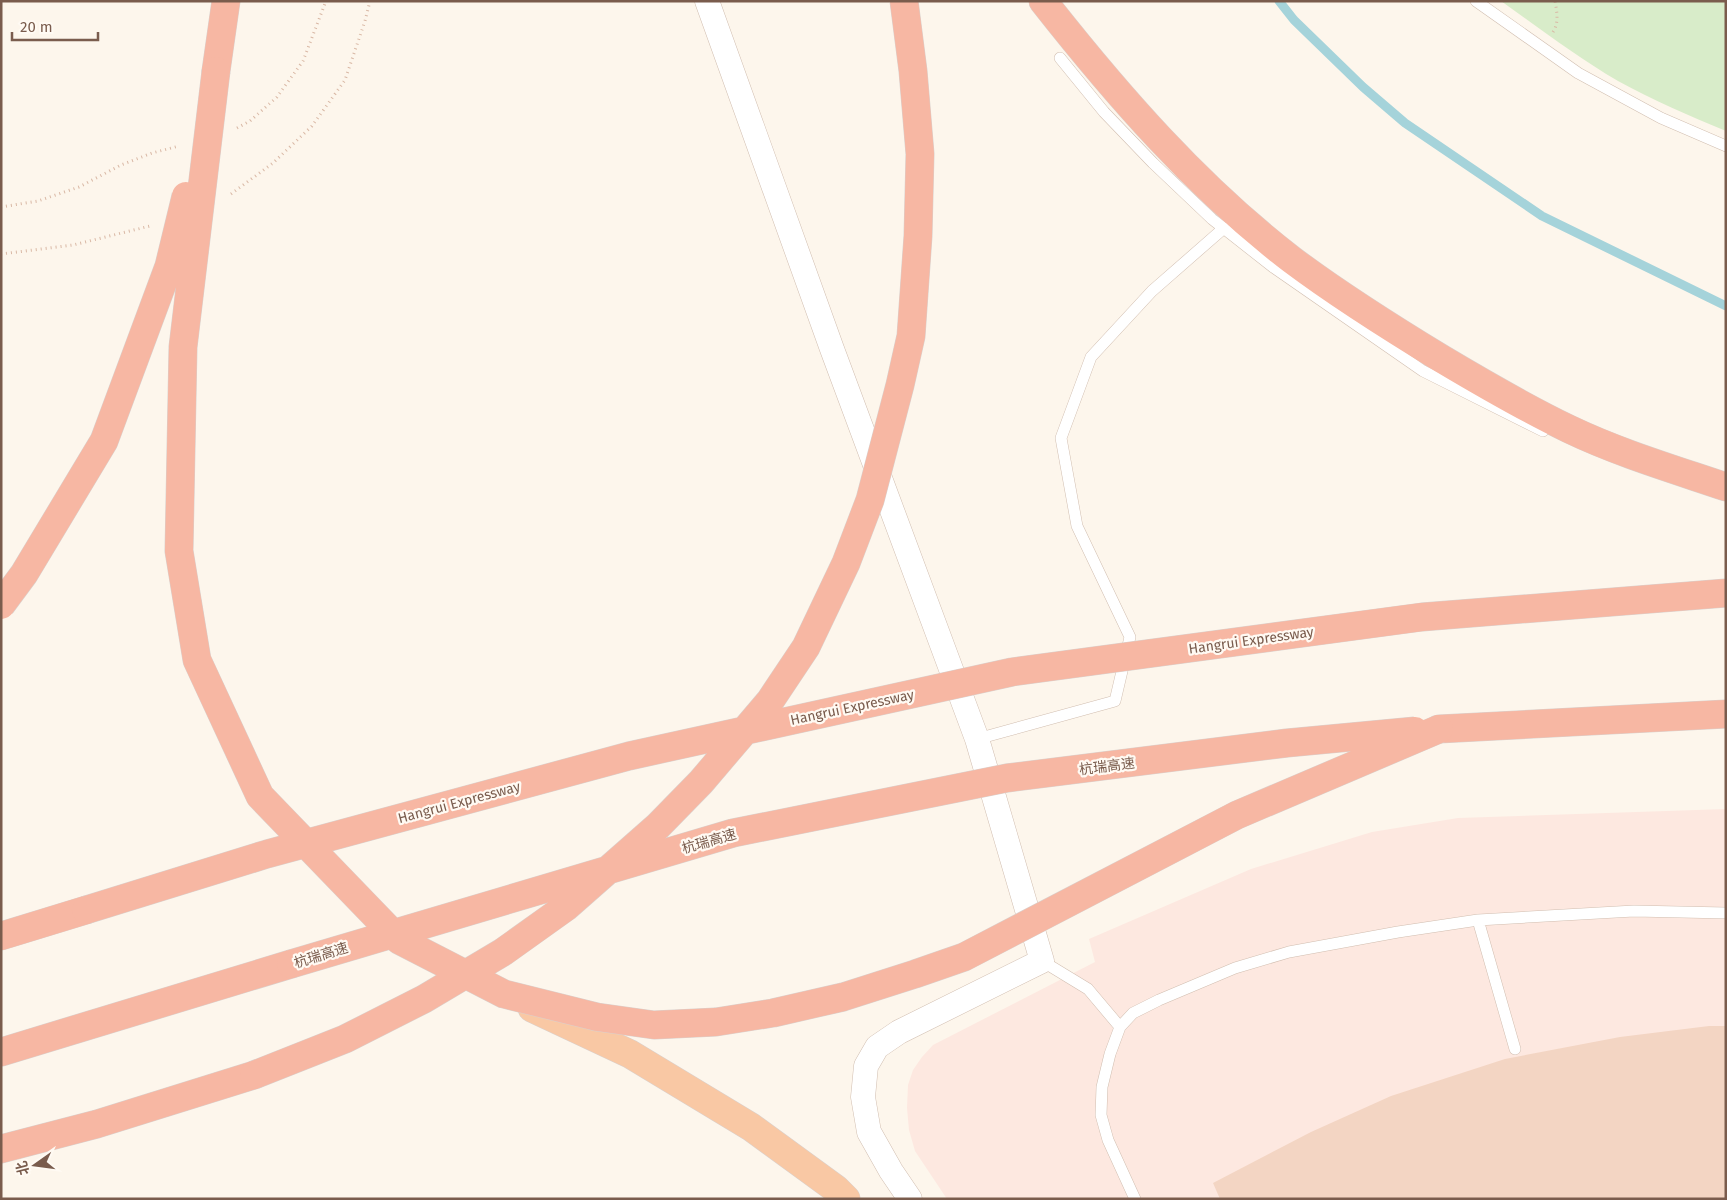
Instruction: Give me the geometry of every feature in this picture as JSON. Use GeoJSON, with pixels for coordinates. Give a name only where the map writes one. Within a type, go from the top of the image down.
{"type":"FeatureCollection","features":[{"type":"Feature","properties":{"kind":"highway"},"geometry":{"type":"LineString","coordinates":[[226,1],[183,347],[179,551],[197,660],[260,796],[399,940],[504,994],[630,1054],[751,1127],[846,1199]]}},
{"type":"Feature","properties":{"kind":"highway"},"geometry":{"type":"LineString","coordinates":[[1,1149],[97,1124],[254,1075],[345,1039],[424,999],[503,952],[566,907],[658,826],[701,782],[770,701],[806,647],[846,563],[870,500],[896,404],[911,336],[918,236],[920,154],[913,70],[904,1]]}},
{"type":"Feature","properties":{"kind":"highway"},"geometry":{"type":"LineString","coordinates":[[1044,1],[1101,74],[1180,159],[1261,234],[1329,287],[1385,324],[1514,402],[1571,430],[1615,448],[1726,487]]}},
{"type":"Feature","properties":{"kind":"highway"},"geometry":{"type":"LineString","coordinates":[[1,605],[24,574],[104,441],[169,266],[216,71]]}},
{"type":"Feature","properties":{"kind":"highway","name":"Hangrui Expressway"},"geometry":{"type":"LineString","coordinates":[[1,936],[267,854],[629,756],[1012,672],[1422,617],[1726,593]]}},
{"type":"Feature","properties":{"kind":"highway"},"geometry":{"type":"LineString","coordinates":[[504,994],[597,1017],[654,1025],[716,1022],[774,1013],[843,996],[964,957],[1237,815],[1439,729],[1726,714]]}},
{"type":"Feature","properties":{"kind":"highway","name":"杭瑞高速"},"geometry":{"type":"LineString","coordinates":[[1,1052],[733,833],[1007,778],[1287,743],[1439,729]]}},
{"type":"Feature","properties":{"kind":"street"},"geometry":{"type":"LineString","coordinates":[[707,1],[832,349],[977,739],[1042,961],[899,1032],[877,1047],[866,1066],[863,1098],[869,1132],[891,1171],[910,1199]]}},
{"type":"Feature","properties":{"kind":"lane"},"geometry":{"type":"LineString","coordinates":[[1476,1],[1578,72],[1661,118],[1726,146]]}},
{"type":"Feature","properties":{"kind":"lane"},"geometry":{"type":"LineString","coordinates":[[1060,58],[1104,112],[1153,163],[1224,228],[1273,267],[1423,371],[1557,438]]}},
{"type":"Feature","properties":{"kind":"lane"},"geometry":{"type":"LineString","coordinates":[[977,739],[1115,701],[1130,638],[1077,526],[1061,438],[1091,357],[1152,291],[1224,228]]}},
{"type":"Feature","properties":{"kind":"lane"},"geometry":{"type":"LineString","coordinates":[[1648,473],[1726,497]]}},
{"type":"Feature","properties":{"kind":"lane"},"geometry":{"type":"LineString","coordinates":[[1135,1199],[1108,1140],[1101,1115],[1102,1087],[1110,1054],[1120,1027],[1133,1013],[1159,1000],[1235,968],[1289,952],[1389,933],[1478,920],[1634,911],[1726,913]]}},
{"type":"Feature","properties":{"kind":"lane"},"geometry":{"type":"LineString","coordinates":[[1478,920],[1515,1049]]}},
{"type":"Feature","properties":{"kind":"lane"},"geometry":{"type":"LineString","coordinates":[[1042,961],[1088,989],[1120,1027]]}},
{"type":"Feature","properties":{"kind":"path"},"geometry":{"type":"LineString","coordinates":[[1543,48],[1555,28],[1557,12],[1555,1]]}},
{"type":"Feature","properties":{"kind":"shaded area"},"geometry":{"type":"Polygon","coordinates":[[[1726,809],[1726,1199],[947,1199],[915,1151],[909,1130],[907,1108],[908,1085],[913,1070],[933,1045],[1095,962],[1089,939],[1251,869],[1372,832],[1458,818],[1726,809]]]}},
{"type":"Feature","properties":{"kind":"green space"},"geometry":{"type":"Polygon","coordinates":[[[1501,1],[1726,1],[1726,131],[1671,108],[1618,81],[1501,1]]]}},
{"type":"Feature","properties":{"kind":"building"},"geometry":{"type":"Polygon","coordinates":[[[1709,1026],[1726,1026],[1726,1199],[1220,1199],[1213,1183],[1311,1132],[1391,1096],[1505,1059],[1620,1037],[1709,1026]]]}},
{"type":"Feature","properties":{"kind":"waterway"},"geometry":{"type":"LineString","coordinates":[[1279,1],[1294,20],[1363,87],[1405,123],[1542,216],[1726,306]]}}]}
